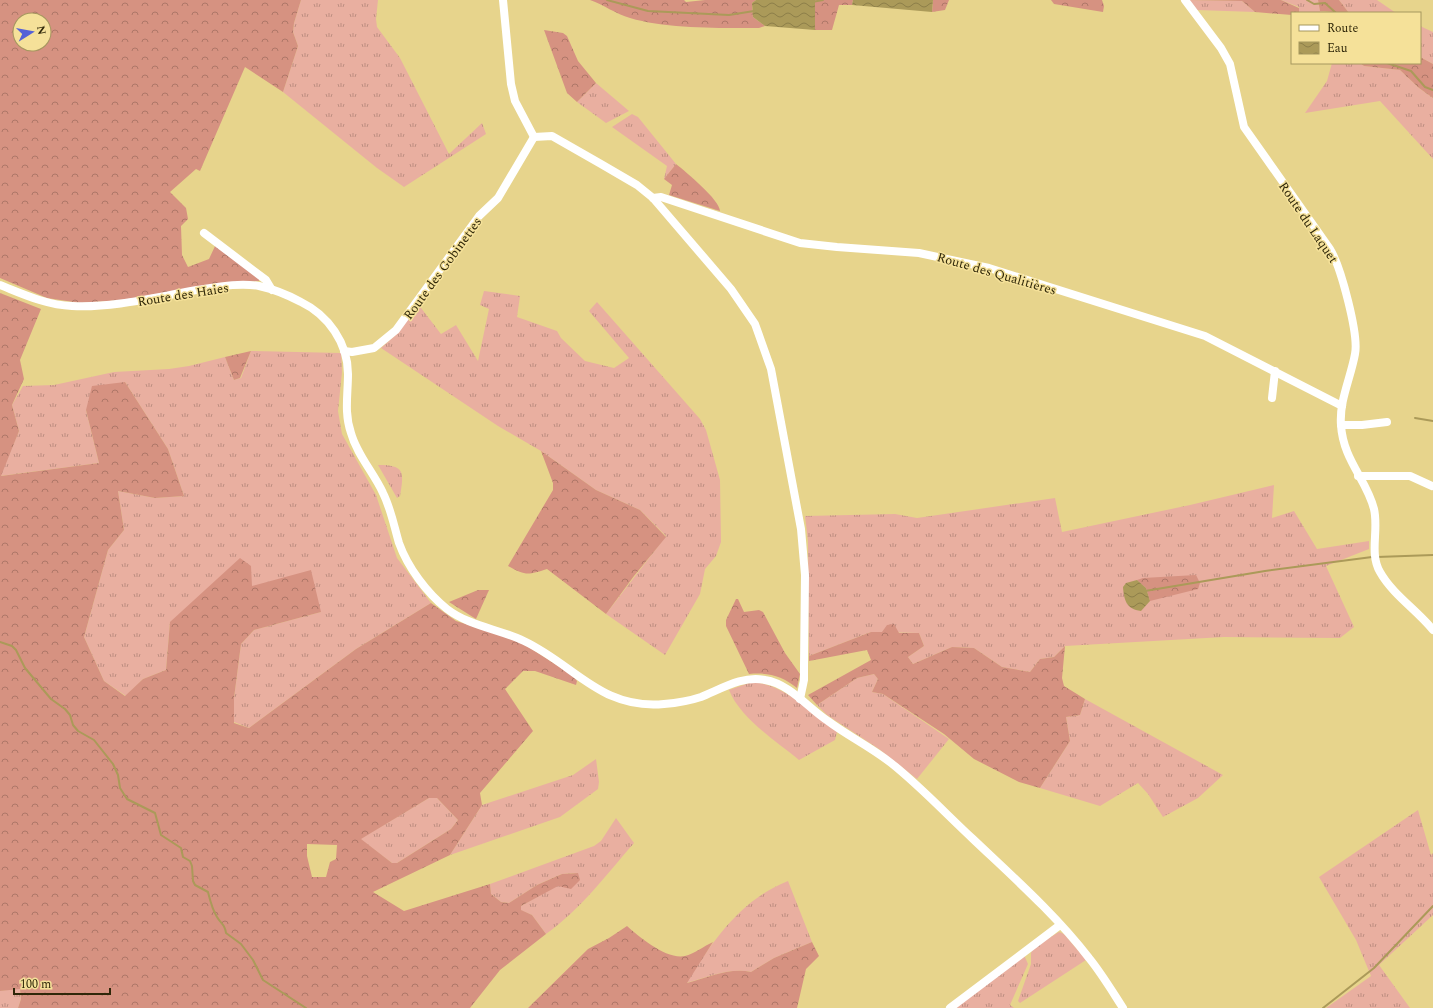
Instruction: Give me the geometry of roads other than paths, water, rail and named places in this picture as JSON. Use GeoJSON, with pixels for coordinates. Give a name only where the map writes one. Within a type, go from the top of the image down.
{"type":"FeatureCollection","features":[{"type":"Feature","properties":{"kind":"street"},"geometry":{"type":"LineString","coordinates":[[503,0],[511,84],[515,101],[534,137]]}},
{"type":"Feature","properties":{"kind":"street","name":"Route du Laquet"},"geometry":{"type":"LineString","coordinates":[[1185,0],[1221,48],[1230,64],[1244,127],[1330,249],[1339,266],[1357,345],[1342,406],[1340,425],[1347,452],[1370,497],[1374,511],[1376,525],[1374,552],[1379,571],[1386,582],[1433,630]]}},
{"type":"Feature","properties":{"kind":"street","name":"Route des Qualitières"},"geometry":{"type":"LineString","coordinates":[[534,137],[552,136],[601,164],[653,198],[661,197],[811,245],[919,253],[990,268],[1205,336],[1342,406]]}},
{"type":"Feature","properties":{"kind":"street","name":"Route des Gobinettes"},"geometry":{"type":"LineString","coordinates":[[344,351],[352,352],[374,348],[396,330],[479,216],[498,198],[534,137]]}},
{"type":"Feature","properties":{"kind":"street"},"geometry":{"type":"LineString","coordinates":[[653,198],[742,303],[755,324],[767,355],[795,493],[803,552],[804,680],[800,699]]}},
{"type":"Feature","properties":{"kind":"street"},"geometry":{"type":"LineString","coordinates":[[204,234],[266,280],[272,290]]}},
{"type":"Feature","properties":{"kind":"street","name":"Route des Haies"},"geometry":{"type":"LineString","coordinates":[[0,285],[47,302],[66,306],[85,307],[230,286],[252,286],[272,290],[301,301],[312,308],[330,324],[344,351],[348,375],[346,414],[354,441],[385,497],[400,546],[410,567],[430,593],[448,610],[465,619],[525,641],[547,654],[600,691],[615,699],[630,703],[653,705],[681,702],[703,696],[740,682],[758,679],[780,685],[838,728],[882,756],[902,772],[998,863],[1060,925],[1087,955],[1123,1008]]}},
{"type":"Feature","properties":{"kind":"street"},"geometry":{"type":"LineString","coordinates":[[1272,398],[1274,371]]}},
{"type":"Feature","properties":{"kind":"street"},"geometry":{"type":"LineString","coordinates":[[1340,425],[1362,425],[1387,422]]}},
{"type":"Feature","properties":{"kind":"street"},"geometry":{"type":"LineString","coordinates":[[1358,476],[1410,476],[1432,486]]}},
{"type":"Feature","properties":{"kind":"street"},"geometry":{"type":"LineString","coordinates":[[950,1008],[1060,925]]}},
{"type":"Feature","properties":{"kind":"water"},"geometry":{"type":"Polygon","coordinates":[[[756,0],[815,0],[815,30],[765,26],[753,17],[752,3],[756,0]]]}},
{"type":"Feature","properties":{"kind":"water"},"geometry":{"type":"Polygon","coordinates":[[[853,0],[933,0],[932,12],[852,5],[853,0]]]}},
{"type":"Feature","properties":{"kind":"water"},"geometry":{"type":"Polygon","coordinates":[[[1137,580],[1146,588],[1150,601],[1141,611],[1129,606],[1125,600],[1123,592],[1123,587],[1126,583],[1137,580]]]}},
{"type":"Feature","properties":{"kind":"waterway"},"geometry":{"type":"LineString","coordinates":[[607,0],[648,11],[729,15],[754,11]]}},
{"type":"Feature","properties":{"kind":"waterway"},"geometry":{"type":"LineString","coordinates":[[812,2],[823,0]]}},
{"type":"Feature","properties":{"kind":"waterway"},"geometry":{"type":"LineString","coordinates":[[1307,0],[1314,4],[1325,3],[1335,12]]}},
{"type":"Feature","properties":{"kind":"waterway"},"geometry":{"type":"LineString","coordinates":[[1390,64],[1411,71],[1425,87],[1433,90]]}},
{"type":"Feature","properties":{"kind":"waterway"},"geometry":{"type":"LineString","coordinates":[[1415,418],[1433,421]]}},
{"type":"Feature","properties":{"kind":"waterway"},"geometry":{"type":"LineString","coordinates":[[1377,557],[1433,555]]}},
{"type":"Feature","properties":{"kind":"waterway"},"geometry":{"type":"LineString","coordinates":[[1145,591],[1265,571],[1372,557]]}},
{"type":"Feature","properties":{"kind":"waterway"},"geometry":{"type":"LineString","coordinates":[[0,642],[12,646],[16,650],[25,668],[51,699],[65,709],[70,715],[73,725],[78,731],[94,740],[113,764],[118,775],[120,788],[127,799],[155,813],[161,835],[181,848],[183,857],[190,861],[192,866],[193,881],[195,885],[208,892],[214,911],[224,926],[226,933],[241,944],[253,960],[263,980],[306,1008]]}},
{"type":"Feature","properties":{"kind":"waterway"},"geometry":{"type":"LineString","coordinates":[[1323,1008],[1374,968],[1433,906]]}}]}
